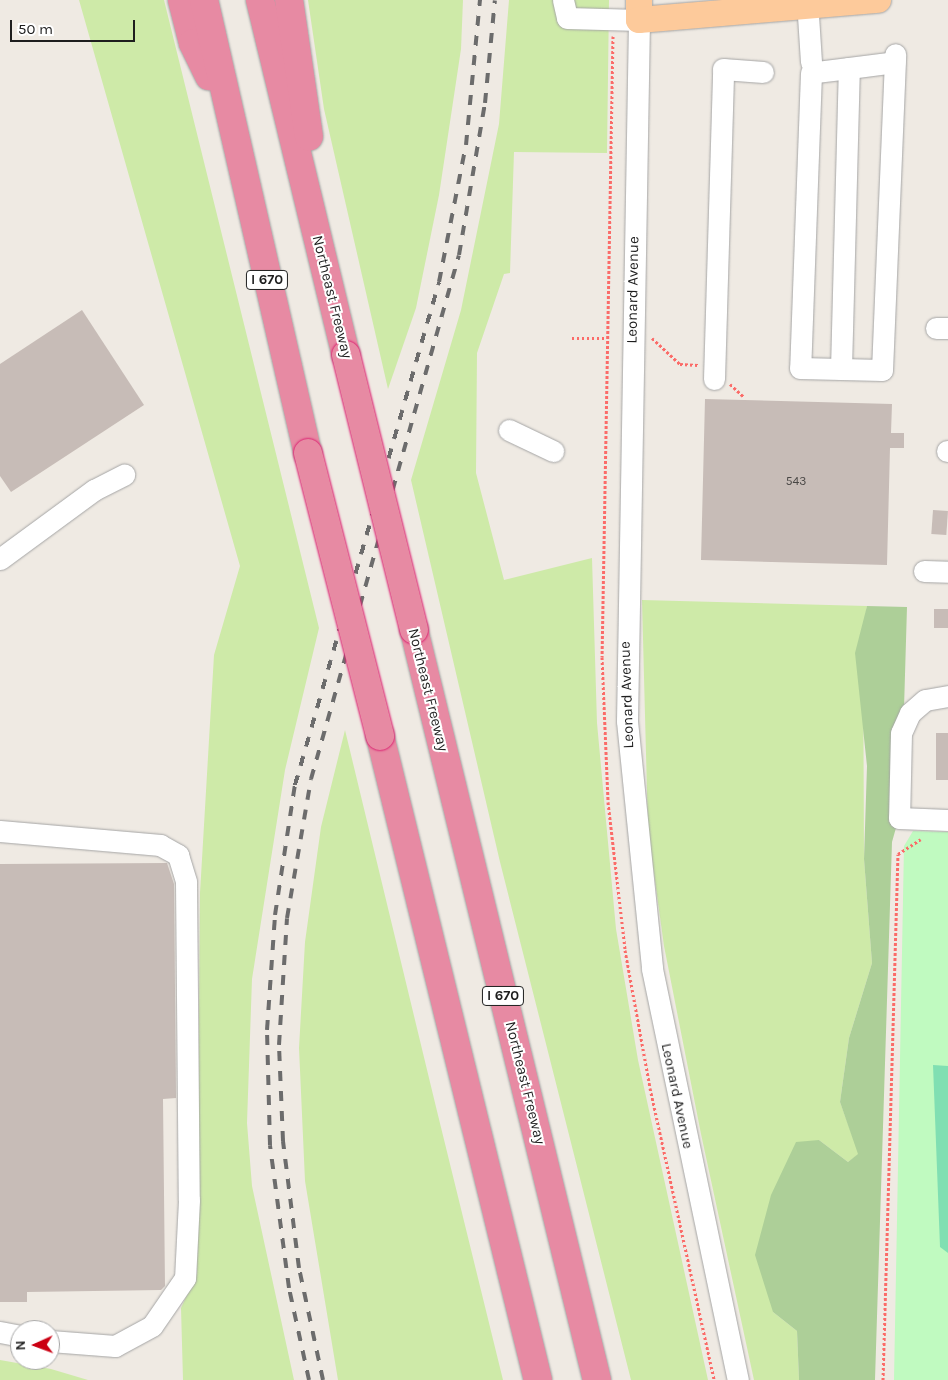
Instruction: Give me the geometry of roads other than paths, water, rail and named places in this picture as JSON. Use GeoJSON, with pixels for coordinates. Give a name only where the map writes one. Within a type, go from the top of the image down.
{"type":"FeatureCollection","features":[{"type":"Feature","properties":{"kind":"highway"},"geometry":{"type":"LineString","coordinates":[[182,0],[193,43],[226,108]]}},
{"type":"Feature","properties":{"kind":"highway","name":"I 670"},"geometry":{"type":"LineString","coordinates":[[204,0],[226,108],[308,453],[380,736],[538,1380]]}},
{"type":"Feature","properties":{"kind":"highway","name":"Northeast Freeway"},"geometry":{"type":"LineString","coordinates":[[260,0],[597,1380]]}},
{"type":"Feature","properties":{"kind":"highway"},"geometry":{"type":"LineString","coordinates":[[289,0],[346,355]]}},
{"type":"Feature","properties":{"kind":"main road"},"geometry":{"type":"LineString","coordinates":[[639,10],[878,0]]}},
{"type":"Feature","properties":{"kind":"street"},"geometry":{"type":"LineString","coordinates":[[563,0],[566,18],[639,10]]}},
{"type":"Feature","properties":{"kind":"street"},"geometry":{"type":"LineString","coordinates":[[808,3],[811,62]]}},
{"type":"Feature","properties":{"kind":"street","name":"Leonard Avenue"},"geometry":{"type":"LineString","coordinates":[[639,10],[627,721],[652,968],[738,1380]]}},
{"type":"Feature","properties":{"kind":"street"},"geometry":{"type":"LineString","coordinates":[[895,58],[882,370],[800,368],[810,73],[849,68],[895,58]]}},
{"type":"Feature","properties":{"kind":"street"},"geometry":{"type":"LineString","coordinates":[[841,369],[849,68]]}},
{"type":"Feature","properties":{"kind":"street"},"geometry":{"type":"LineString","coordinates":[[714,379],[723,69],[764,72]]}},
{"type":"Feature","properties":{"kind":"street"},"geometry":{"type":"LineString","coordinates":[[509,430],[553,451]]}},
{"type":"Feature","properties":{"kind":"street"},"geometry":{"type":"LineString","coordinates":[[0,559],[94,490],[124,474]]}},
{"type":"Feature","properties":{"kind":"street"},"geometry":{"type":"LineString","coordinates":[[924,571],[948,572]]}},
{"type":"Feature","properties":{"kind":"street"},"geometry":{"type":"LineString","coordinates":[[938,820],[899,818],[901,733],[910,713],[925,700],[948,696]]}},
{"type":"Feature","properties":{"kind":"street"},"geometry":{"type":"LineString","coordinates":[[0,831],[160,846],[178,855],[186,882],[189,1200],[185,1278],[152,1326],[115,1346],[60,1342]]}},
{"type":"Feature","properties":{"kind":"railway"},"geometry":{"type":"LineString","coordinates":[[309,1380],[289,1288],[270,1145],[267,1030],[275,915],[295,785],[439,282],[466,145],[480,0]]}},
{"type":"Feature","properties":{"kind":"railway"},"geometry":{"type":"LineString","coordinates":[[323,1380],[299,1268],[283,1141],[279,1045],[287,918],[311,779],[459,255],[485,103],[495,0]]}}]}
